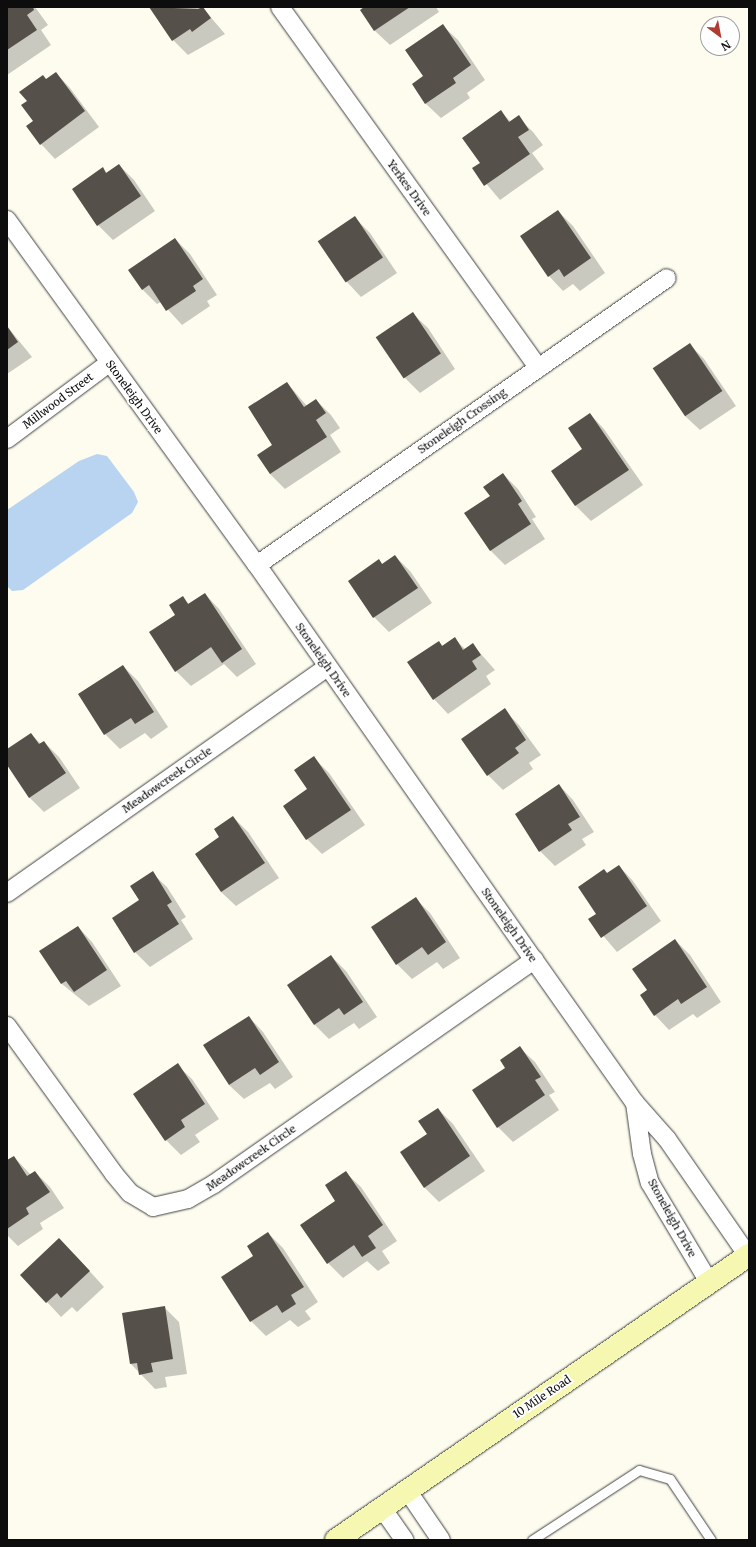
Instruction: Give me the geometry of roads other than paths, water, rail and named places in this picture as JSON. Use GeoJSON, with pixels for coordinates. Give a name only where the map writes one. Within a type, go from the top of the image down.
{"type":"FeatureCollection","features":[{"type":"Feature","properties":{"kind":"main road","name":"10 Mile Road"},"geometry":{"type":"LineString","coordinates":[[336,1540],[748,1256]]}},
{"type":"Feature","properties":{"kind":"street","name":"Yerkes Drive"},"geometry":{"type":"LineString","coordinates":[[280,7],[538,368]]}},
{"type":"Feature","properties":{"kind":"street","name":"Stoneleigh Drive"},"geometry":{"type":"LineString","coordinates":[[7,220],[109,363],[257,565],[327,667],[635,1103],[667,1139],[748,1256]]}},
{"type":"Feature","properties":{"kind":"street","name":"Stoneleigh Crossing"},"geometry":{"type":"LineString","coordinates":[[257,565],[667,278]]}},
{"type":"Feature","properties":{"kind":"street","name":"Millwood Street"},"geometry":{"type":"LineString","coordinates":[[7,439],[109,363]]}},
{"type":"Feature","properties":{"kind":"street","name":"Meadowcreek Circle"},"geometry":{"type":"LineString","coordinates":[[7,893],[327,667]]}},
{"type":"Feature","properties":{"kind":"street","name":"Meadowcreek Circle"},"geometry":{"type":"LineString","coordinates":[[7,1026],[114,1174],[130,1193],[154,1207],[188,1199],[214,1184],[534,960]]}},
{"type":"Feature","properties":{"kind":"street","name":"Stoneleigh Drive"},"geometry":{"type":"LineString","coordinates":[[635,1103],[642,1154],[650,1183],[709,1282]]}},
{"type":"Feature","properties":{"kind":"street"},"geometry":{"type":"LineString","coordinates":[[407,1490],[442,1540]]}},
{"type":"Feature","properties":{"kind":"street"},"geometry":{"type":"LineString","coordinates":[[382,1508],[404,1540]]}},
{"type":"Feature","properties":{"kind":"lane"},"geometry":{"type":"LineString","coordinates":[[532,1540],[639,1470],[670,1479],[711,1540]]}},
{"type":"Feature","properties":{"kind":"water"},"geometry":{"type":"Polygon","coordinates":[[[97,454],[107,456],[134,492],[138,502],[132,513],[23,590],[12,591],[7,586],[7,510],[79,461],[97,454]]]}}]}
